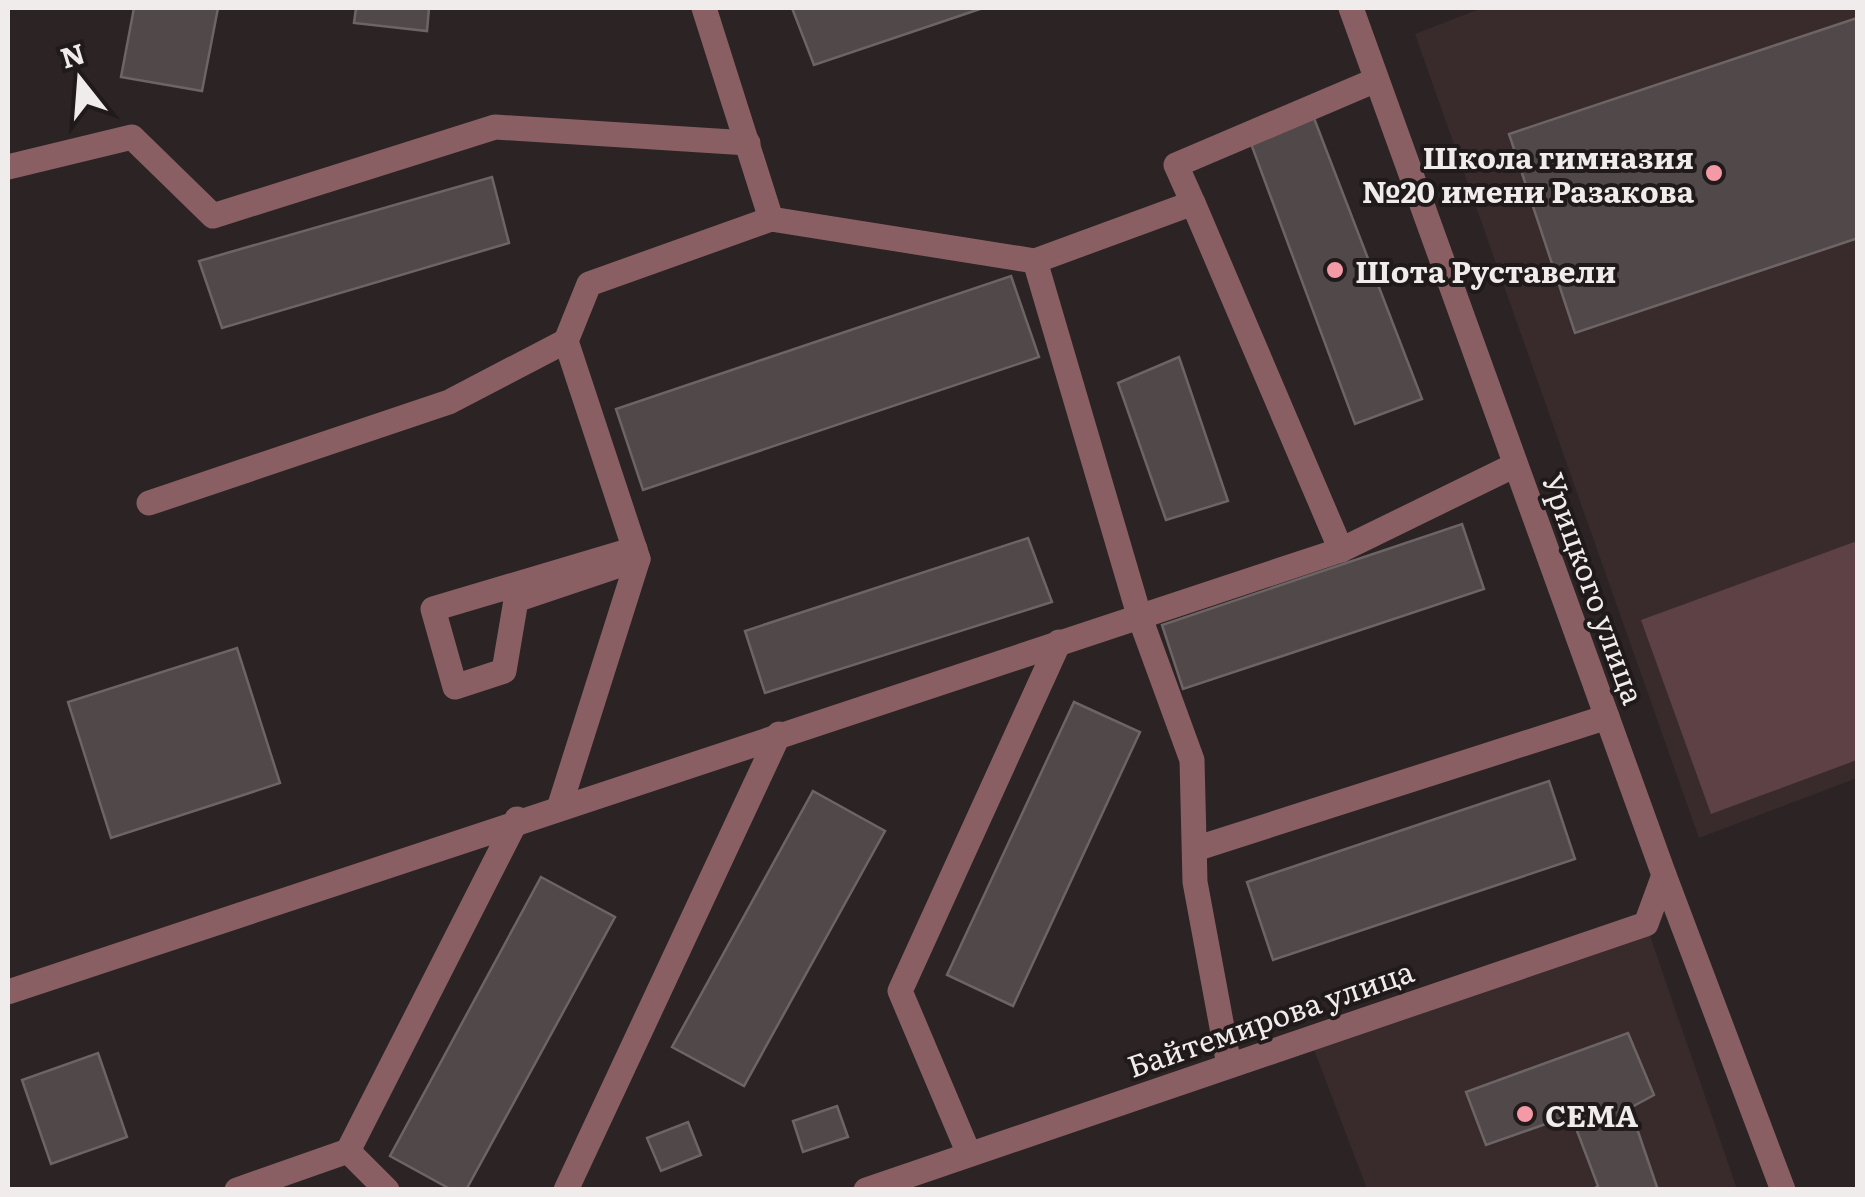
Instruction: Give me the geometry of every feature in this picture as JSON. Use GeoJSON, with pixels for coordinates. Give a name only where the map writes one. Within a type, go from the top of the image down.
{"type":"FeatureCollection","features":[{"type":"Feature","properties":{"kind":"street"},"geometry":{"type":"LineString","coordinates":[[704,8],[772,218]]}},
{"type":"Feature","properties":{"kind":"street","name":"Урицкого улица"},"geometry":{"type":"LineString","coordinates":[[1350,8],[1606,717],[1783,1190]]}},
{"type":"Feature","properties":{"kind":"street"},"geometry":{"type":"LineString","coordinates":[[1340,550],[1176,165],[1376,80]]}},
{"type":"Feature","properties":{"kind":"street"},"geometry":{"type":"LineString","coordinates":[[8,167],[132,137],[213,216],[495,127],[748,144]]}},
{"type":"Feature","properties":{"kind":"street"},"geometry":{"type":"LineString","coordinates":[[149,503],[449,402],[566,341],[590,284],[772,218],[1035,261],[1193,203]]}},
{"type":"Feature","properties":{"kind":"street"},"geometry":{"type":"LineString","coordinates":[[1035,261],[1139,615],[1192,760],[1195,882],[1229,1066]]}},
{"type":"Feature","properties":{"kind":"street"},"geometry":{"type":"LineString","coordinates":[[560,805],[636,554],[566,341]]}},
{"type":"Feature","properties":{"kind":"street"},"geometry":{"type":"LineString","coordinates":[[8,992],[560,805],[1340,550],[1515,465]]}},
{"type":"Feature","properties":{"kind":"street"},"geometry":{"type":"LineString","coordinates":[[636,554],[516,600],[504,670],[455,687],[433,609],[636,554]]}},
{"type":"Feature","properties":{"kind":"street"},"geometry":{"type":"LineString","coordinates":[[969,1154],[900,991],[1059,642]]}},
{"type":"Feature","properties":{"kind":"street"},"geometry":{"type":"LineString","coordinates":[[1194,849],[1606,717]]}},
{"type":"Feature","properties":{"kind":"street"},"geometry":{"type":"LineString","coordinates":[[566,1190],[779,734]]}},
{"type":"Feature","properties":{"kind":"street"},"geometry":{"type":"LineString","coordinates":[[238,1190],[348,1152],[518,820]]}},
{"type":"Feature","properties":{"kind":"street","name":"Байтемирова улица"},"geometry":{"type":"LineString","coordinates":[[866,1190],[1646,924],[1664,875]]}},
{"type":"Feature","properties":{"kind":"street"},"geometry":{"type":"LineString","coordinates":[[348,1152],[387,1190]]}},
{"type":"Feature","properties":{"kind":"shaded area"},"geometry":{"type":"Polygon","coordinates":[[[1482,8],[1857,8],[1857,778],[1699,838],[1415,34],[1482,8]]]}},
{"type":"Feature","properties":{"kind":"shaded area"},"geometry":{"type":"Polygon","coordinates":[[[1857,541],[1857,760],[1711,814],[1641,620],[1857,541]]]}},
{"type":"Feature","properties":{"kind":"shaded area","name":"СЕМА"},"geometry":{"type":"Polygon","coordinates":[[[1646,924],[1737,1189],[1367,1189],[1310,1039],[1646,924]]]}},
{"type":"Feature","properties":{"kind":"building"},"geometry":{"type":"Polygon","coordinates":[[[134,8],[218,8],[202,91],[121,77],[134,8]]]}},
{"type":"Feature","properties":{"kind":"building"},"geometry":{"type":"Polygon","coordinates":[[[356,8],[429,8],[427,31],[354,23],[356,8]]]}},
{"type":"Feature","properties":{"kind":"building"},"geometry":{"type":"Polygon","coordinates":[[[792,8],[983,8],[814,65],[792,8]]]}},
{"type":"Feature","properties":{"kind":"building"},"geometry":{"type":"Polygon","coordinates":[[[1857,18],[1858,238],[1575,333],[1509,134],[1857,18]]]}},
{"type":"Feature","properties":{"kind":"building","name":"Шота Руставели"},"geometry":{"type":"Polygon","coordinates":[[[1312,113],[1422,399],[1355,424],[1250,141],[1312,113]]]}},
{"type":"Feature","properties":{"kind":"building"},"geometry":{"type":"Polygon","coordinates":[[[492,177],[509,243],[222,328],[199,261],[492,177]]]}},
{"type":"Feature","properties":{"kind":"building"},"geometry":{"type":"Polygon","coordinates":[[[1011,276],[1039,357],[643,490],[616,409],[1011,276]]]}},
{"type":"Feature","properties":{"kind":"building"},"geometry":{"type":"Polygon","coordinates":[[[1179,357],[1228,501],[1166,520],[1118,383],[1179,357]]]}},
{"type":"Feature","properties":{"kind":"building"},"geometry":{"type":"Polygon","coordinates":[[[1462,524],[1484,589],[1183,689],[1162,625],[1462,524]]]}},
{"type":"Feature","properties":{"kind":"building"},"geometry":{"type":"Polygon","coordinates":[[[1028,538],[1052,602],[765,693],[745,631],[1028,538]]]}},
{"type":"Feature","properties":{"kind":"building"},"geometry":{"type":"Polygon","coordinates":[[[237,648],[280,783],[111,838],[68,702],[237,648]]]}},
{"type":"Feature","properties":{"kind":"building"},"geometry":{"type":"Polygon","coordinates":[[[1074,702],[1140,732],[1013,1006],[947,975],[1074,702]]]}},
{"type":"Feature","properties":{"kind":"building"},"geometry":{"type":"Polygon","coordinates":[[[1549,781],[1575,859],[1273,960],[1247,882],[1549,781]]]}},
{"type":"Feature","properties":{"kind":"building"},"geometry":{"type":"Polygon","coordinates":[[[813,791],[885,831],[744,1086],[672,1047],[813,791]]]}},
{"type":"Feature","properties":{"kind":"building"},"geometry":{"type":"Polygon","coordinates":[[[541,877],[615,917],[466,1190],[452,1190],[390,1156],[541,877]]]}},
{"type":"Feature","properties":{"kind":"building"},"geometry":{"type":"Polygon","coordinates":[[[1628,1033],[1654,1095],[1630,1108],[1658,1190],[1592,1190],[1598,1186],[1571,1115],[1486,1145],[1466,1092],[1628,1033]]]}},
{"type":"Feature","properties":{"kind":"building"},"geometry":{"type":"Polygon","coordinates":[[[98,1053],[127,1137],[51,1164],[22,1080],[98,1053]]]}},
{"type":"Feature","properties":{"kind":"building"},"geometry":{"type":"Polygon","coordinates":[[[837,1106],[848,1137],[803,1152],[793,1121],[837,1106]]]}},
{"type":"Feature","properties":{"kind":"building"},"geometry":{"type":"Polygon","coordinates":[[[688,1122],[701,1155],[661,1171],[647,1138],[688,1122]]]}},
{"type":"Feature","properties":{"kind":"place","name":"Школа гимназия №20 имени Разакова"},"geometry":{"type":"Point","coordinates":[1714,173]}},
{"type":"Feature","properties":{"kind":"place","name":"Шота Руставели"},"geometry":{"type":"Point","coordinates":[1335,270]}},
{"type":"Feature","properties":{"kind":"place","name":"СЕМА"},"geometry":{"type":"Point","coordinates":[1525,1114]}}]}
